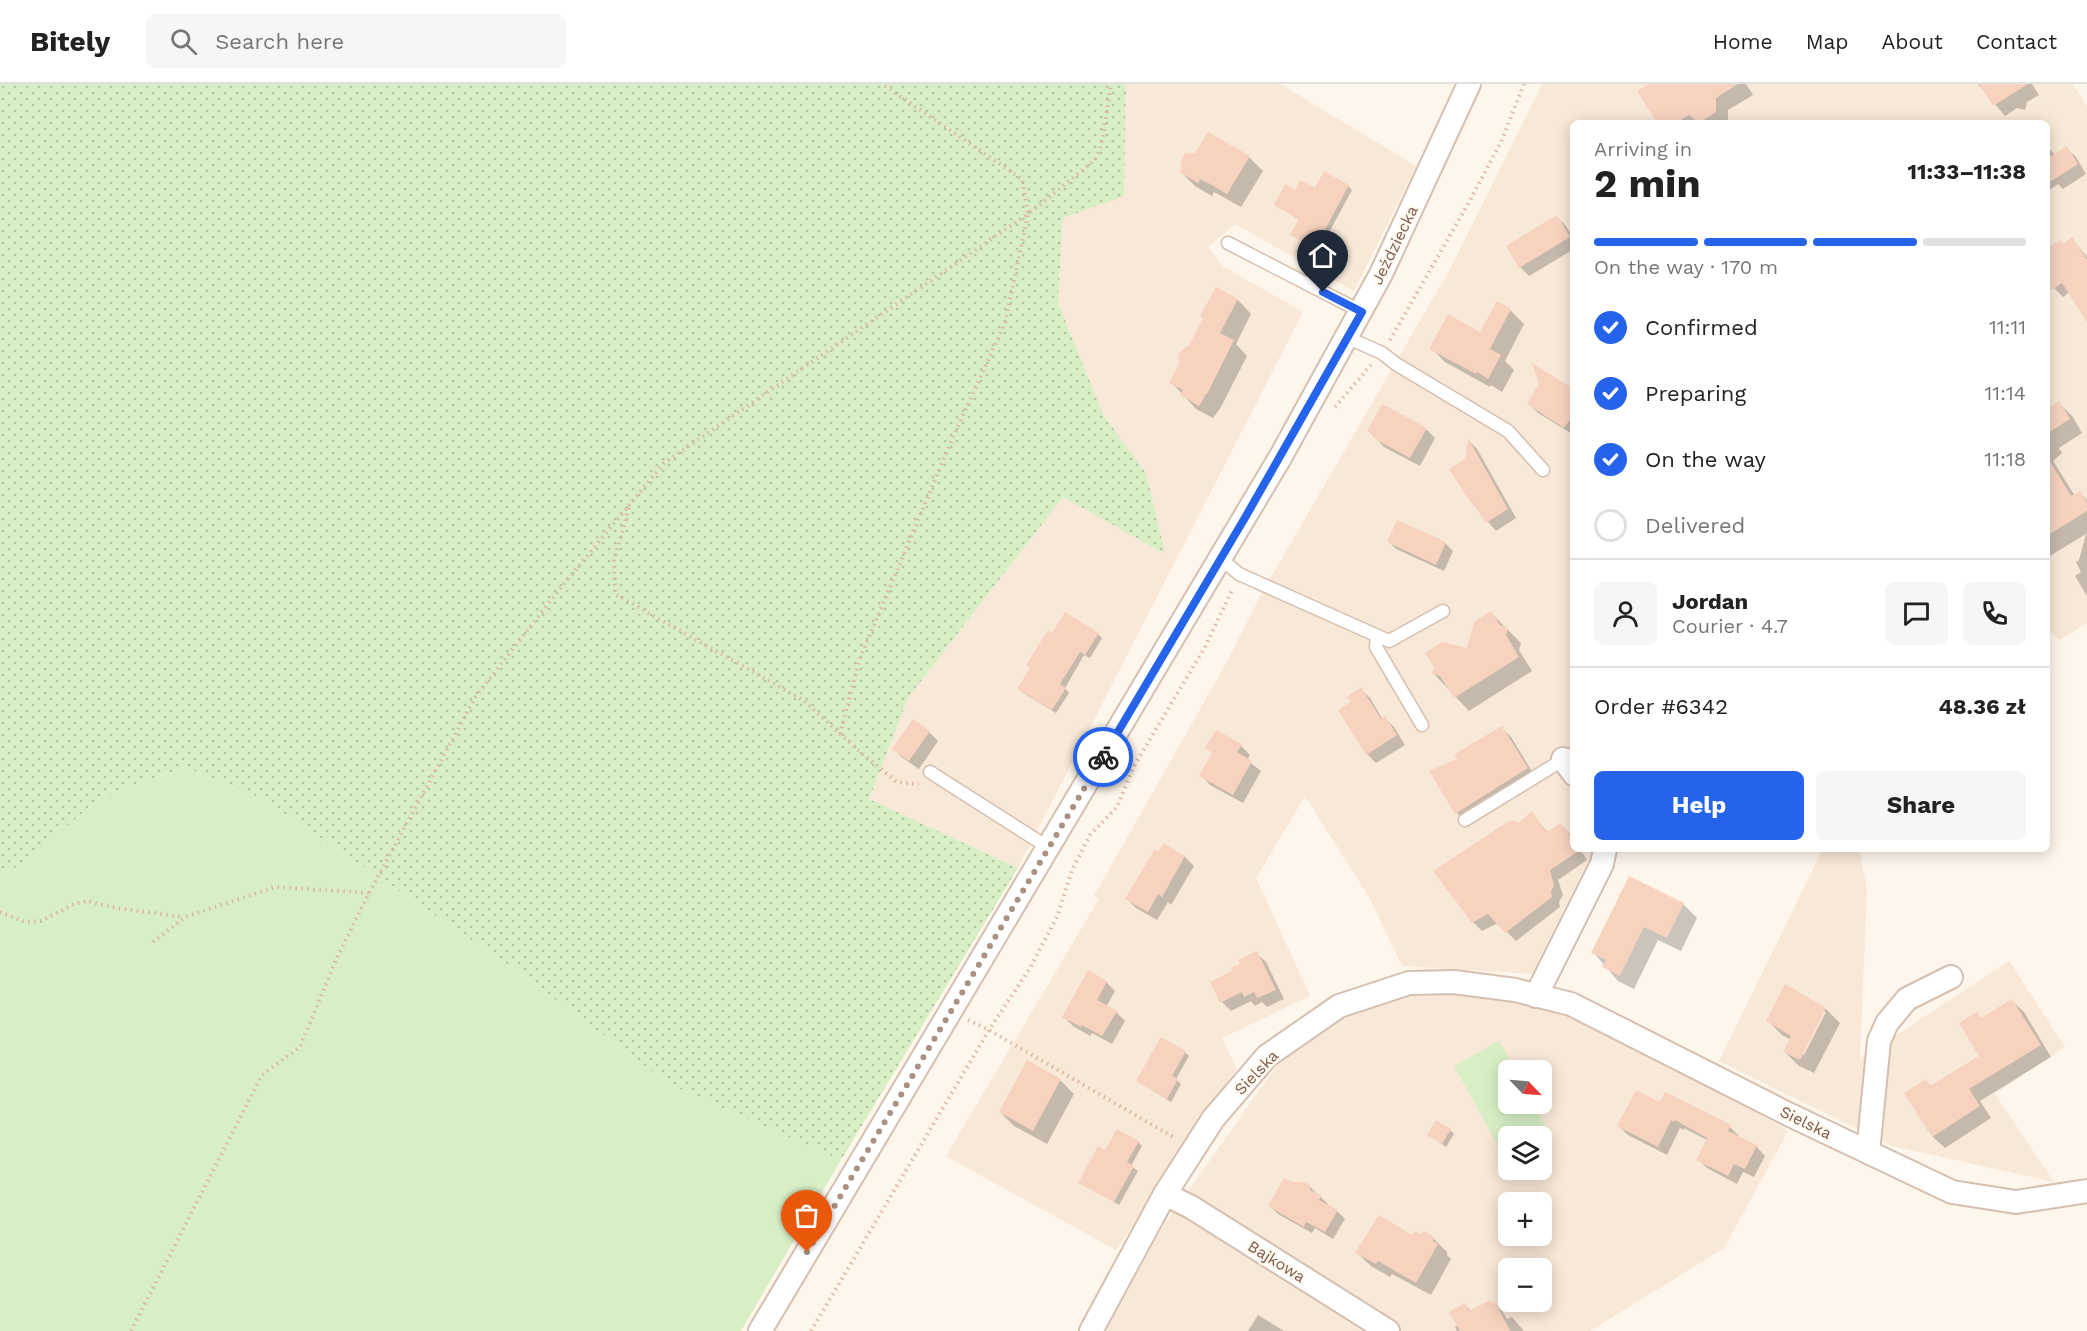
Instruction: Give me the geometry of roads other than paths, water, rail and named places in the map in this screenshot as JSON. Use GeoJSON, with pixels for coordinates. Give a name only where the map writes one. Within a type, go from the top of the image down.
{"type":"FeatureCollection","features":[{"type":"Feature","properties":{"kind":"street","name":"Jeździecka"},"geometry":{"type":"LineString","coordinates":[[760,1331],[1252,506],[1362,312],[1469,84]]}},
{"type":"Feature","properties":{"kind":"street"},"geometry":{"type":"LineString","coordinates":[[1536,996],[1602,864],[1604,852]]}},
{"type":"Feature","properties":{"kind":"street"},"geometry":{"type":"LineString","coordinates":[[1868,1152],[1879,1041],[1887,1023],[1907,999],[1950,977]]}},
{"type":"Feature","properties":{"kind":"street","name":"Sielska"},"geometry":{"type":"LineString","coordinates":[[1091,1331],[1165,1194],[1213,1119],[1267,1056],[1339,1006],[1409,983],[1454,982],[1515,990],[1571,1004],[1788,1114],[1952,1192],[2016,1202],[2087,1191]]}},
{"type":"Feature","properties":{"kind":"street","name":"Bajkowa"},"geometry":{"type":"LineString","coordinates":[[1165,1194],[1191,1207],[1388,1331]]}},
{"type":"Feature","properties":{"kind":"lane"},"geometry":{"type":"LineString","coordinates":[[1228,243],[1362,312]]}},
{"type":"Feature","properties":{"kind":"lane"},"geometry":{"type":"LineString","coordinates":[[1346,337],[1382,352],[1396,364],[1508,431],[1543,470]]}},
{"type":"Feature","properties":{"kind":"lane"},"geometry":{"type":"LineString","coordinates":[[1220,558],[1239,574],[1389,641],[1443,611]]}},
{"type":"Feature","properties":{"kind":"lane"},"geometry":{"type":"LineString","coordinates":[[1377,637],[1376,648],[1422,725]]}},
{"type":"Feature","properties":{"kind":"lane"},"geometry":{"type":"LineString","coordinates":[[1465,820],[1570,762]]}},
{"type":"Feature","properties":{"kind":"lane"},"geometry":{"type":"LineString","coordinates":[[930,772],[1049,848]]}}]}
